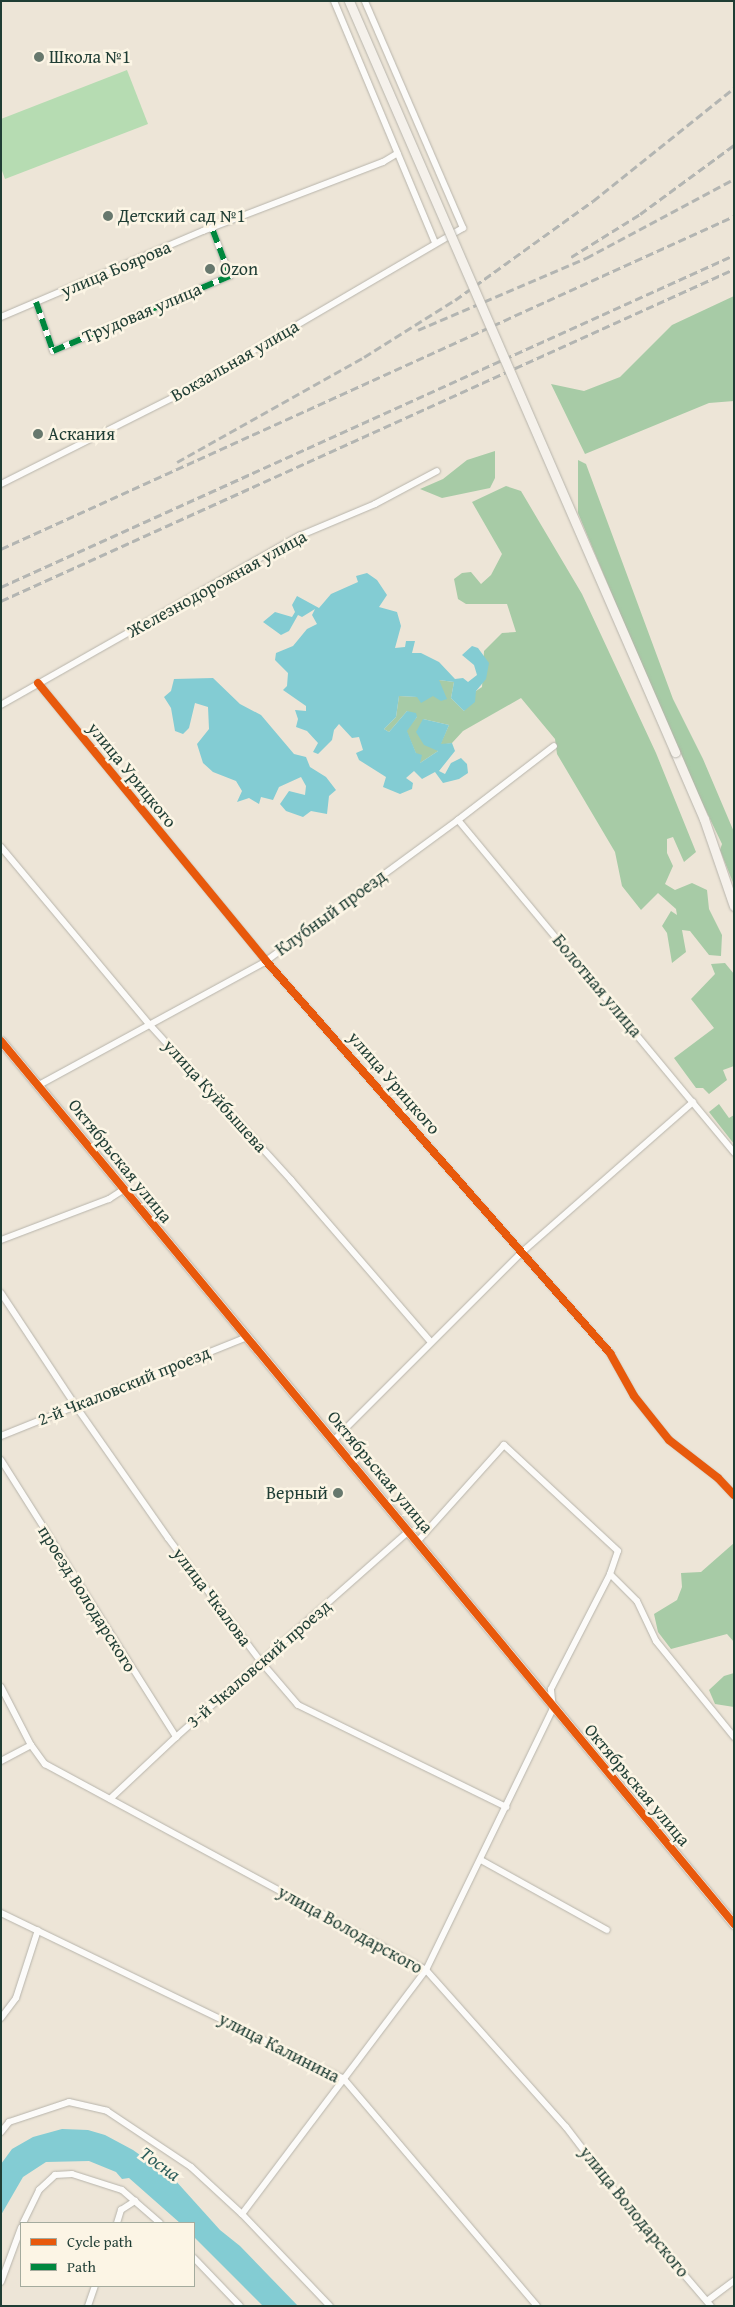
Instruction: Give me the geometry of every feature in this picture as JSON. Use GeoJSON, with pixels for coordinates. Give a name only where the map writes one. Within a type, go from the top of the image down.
{"type":"FeatureCollection","features":[{"type":"Feature","properties":{"kind":"main road"},"geometry":{"type":"LineString","coordinates":[[349,1],[704,818],[734,906]]}},
{"type":"Feature","properties":{"kind":"street"},"geometry":{"type":"LineString","coordinates":[[334,1],[435,242]]}},
{"type":"Feature","properties":{"kind":"street","name":"Вокзальная улица"},"geometry":{"type":"LineString","coordinates":[[1,484],[172,398],[435,242],[463,228],[364,1]]}},
{"type":"Feature","properties":{"kind":"street","name":"улица Боярова"},"geometry":{"type":"LineString","coordinates":[[1,318],[212,228],[383,162],[398,153]]}},
{"type":"Feature","properties":{"kind":"street","name":"Трудовая улица"},"geometry":{"type":"LineString","coordinates":[[36,302],[52,351],[230,276],[212,228]]}},
{"type":"Feature","properties":{"kind":"street","name":"Железнодорожная улица"},"geometry":{"type":"LineString","coordinates":[[1,705],[299,536],[375,504],[437,471]]}},
{"type":"Feature","properties":{"kind":"street","name":"улица Урицкого"},"geometry":{"type":"LineString","coordinates":[[38,683],[266,960],[521,1254],[610,1353],[634,1396],[669,1440],[718,1478],[734,1495]]}},
{"type":"Feature","properties":{"kind":"street","name":"Клубный проезд"},"geometry":{"type":"LineString","coordinates":[[39,1085],[266,960],[458,820],[554,746]]}},
{"type":"Feature","properties":{"kind":"street","name":"Болотная улица"},"geometry":{"type":"LineString","coordinates":[[458,820],[694,1102],[734,1153]]}},
{"type":"Feature","properties":{"kind":"street","name":"улица Куйбышева"},"geometry":{"type":"LineString","coordinates":[[1,847],[150,1025],[291,1180],[431,1342]]}},
{"type":"Feature","properties":{"kind":"street","name":"Октябрьская улица"},"geometry":{"type":"LineString","coordinates":[[1,1041],[39,1085],[123,1190],[418,1541],[553,1709],[734,1924]]}},
{"type":"Feature","properties":{"kind":"street"},"geometry":{"type":"LineString","coordinates":[[334,1440],[521,1254],[694,1102]]}},
{"type":"Feature","properties":{"kind":"street"},"geometry":{"type":"LineString","coordinates":[[1,1240],[108,1199],[123,1190]]}},
{"type":"Feature","properties":{"kind":"street","name":"улица Чкалова"},"geometry":{"type":"LineString","coordinates":[[1,1293],[74,1406],[262,1663],[298,1705],[506,1807]]}},
{"type":"Feature","properties":{"kind":"street","name":"2-й Чкаловский проезд"},"geometry":{"type":"LineString","coordinates":[[1,1436],[247,1337]]}},
{"type":"Feature","properties":{"kind":"street"},"geometry":{"type":"LineString","coordinates":[[242,2214],[426,1970],[553,1709],[551,1689],[610,1574],[618,1551],[504,1445],[418,1541]]}},
{"type":"Feature","properties":{"kind":"street","name":"проезд Володарского"},"geometry":{"type":"LineString","coordinates":[[1,1460],[176,1737]]}},
{"type":"Feature","properties":{"kind":"street","name":"3-й Чкаловский проезд"},"geometry":{"type":"LineString","coordinates":[[110,1800],[176,1737],[262,1663],[409,1531]]}},
{"type":"Feature","properties":{"kind":"street"},"geometry":{"type":"LineString","coordinates":[[610,1574],[637,1601],[656,1640],[734,1737]]}},
{"type":"Feature","properties":{"kind":"street","name":"улица Володарского"},"geometry":{"type":"LineString","coordinates":[[1,1687],[31,1745],[45,1764],[426,1970],[566,2127],[634,2216],[709,2304]]}},
{"type":"Feature","properties":{"kind":"street"},"geometry":{"type":"LineString","coordinates":[[1,1761],[31,1745]]}},
{"type":"Feature","properties":{"kind":"street"},"geometry":{"type":"LineString","coordinates":[[481,1860],[606,1930]]}},
{"type":"Feature","properties":{"kind":"street","name":"улица Калинина"},"geometry":{"type":"LineString","coordinates":[[1,1913],[343,2078],[537,2306]]}},
{"type":"Feature","properties":{"kind":"street"},"geometry":{"type":"LineString","coordinates":[[1,2018],[16,1998],[38,1930]]}},
{"type":"Feature","properties":{"kind":"street"},"geometry":{"type":"LineString","coordinates":[[1,2132],[9,2122],[69,2102],[107,2111],[191,2167],[242,2214],[330,2306]]}},
{"type":"Feature","properties":{"kind":"street"},"geometry":{"type":"LineString","coordinates":[[23,2222],[39,2190],[55,2175],[72,2174],[104,2182],[122,2190],[159,2222]]}},
{"type":"Feature","properties":{"kind":"street"},"geometry":{"type":"LineString","coordinates":[[117,2222],[121,2210],[135,2201]]}},
{"type":"Feature","properties":{"kind":"street"},"geometry":{"type":"LineString","coordinates":[[1,2282],[20,2231]]}},
{"type":"Feature","properties":{"kind":"street"},"geometry":{"type":"LineString","coordinates":[[195,2259],[240,2306]]}},
{"type":"Feature","properties":{"kind":"street"},"geometry":{"type":"LineString","coordinates":[[709,2304],[734,2281]]}},
{"type":"Feature","properties":{"kind":"street"},"geometry":{"type":"LineString","coordinates":[[88,2306],[95,2287]]}},
{"type":"Feature","properties":{"kind":"green space"},"geometry":{"type":"Polygon","coordinates":[[[127,70],[148,124],[5,179],[1,168],[1,119],[127,70]]]}},
{"type":"Feature","properties":{"kind":"green space"},"geometry":{"type":"Polygon","coordinates":[[[734,296],[734,401],[709,403],[585,454],[551,384],[584,391],[620,377],[672,325],[734,296]]]}},
{"type":"Feature","properties":{"kind":"green space"},"geometry":{"type":"Polygon","coordinates":[[[495,451],[495,478],[490,488],[442,498],[420,489],[443,479],[467,460],[495,451]]]}},
{"type":"Feature","properties":{"kind":"green space"},"geometry":{"type":"Polygon","coordinates":[[[578,460],[586,464],[673,699],[703,759],[734,832],[734,885],[720,850],[722,844],[676,748],[578,513],[578,460]]]}},
{"type":"Feature","properties":{"kind":"green space"},"geometry":{"type":"Polygon","coordinates":[[[506,486],[521,491],[582,594],[656,753],[696,852],[684,862],[673,837],[667,839],[667,853],[673,866],[665,884],[675,890],[692,883],[707,890],[709,909],[722,935],[721,956],[709,955],[690,931],[682,930],[686,952],[672,963],[667,933],[662,926],[671,911],[677,915],[676,909],[658,893],[641,910],[622,886],[615,852],[557,754],[555,739],[521,698],[463,731],[452,743],[440,745],[449,725],[423,719],[438,751],[420,763],[406,730],[417,717],[407,711],[389,732],[384,729],[396,717],[399,696],[417,697],[439,680],[454,682],[451,698],[464,711],[476,691],[482,687],[484,651],[502,633],[516,632],[507,604],[466,604],[458,599],[454,579],[462,573],[471,572],[481,584],[491,575],[502,554],[472,502],[506,486]]]}},
{"type":"Feature","properties":{"kind":"green space"},"geometry":{"type":"Polygon","coordinates":[[[725,963],[734,974],[734,1066],[723,1070],[727,1080],[709,1094],[703,1088],[696,1088],[674,1058],[714,1028],[691,999],[715,974],[711,964],[725,963]]]}},
{"type":"Feature","properties":{"kind":"green space"},"geometry":{"type":"Polygon","coordinates":[[[719,1104],[729,1118],[734,1115],[734,1144],[709,1112],[719,1104]]]}},
{"type":"Feature","properties":{"kind":"green space"},"geometry":{"type":"Polygon","coordinates":[[[734,1543],[734,1642],[727,1634],[671,1649],[658,1632],[654,1614],[677,1600],[682,1587],[681,1573],[701,1572],[734,1543]]]}},
{"type":"Feature","properties":{"kind":"green space"},"geometry":{"type":"Polygon","coordinates":[[[734,1673],[734,1707],[715,1704],[709,1690],[724,1676],[734,1673]]]}},
{"type":"Feature","properties":{"kind":"water"},"geometry":{"type":"Polygon","coordinates":[[[367,573],[377,580],[387,595],[379,607],[397,612],[401,626],[395,648],[405,647],[406,641],[415,641],[412,653],[421,653],[439,662],[455,679],[463,678],[468,682],[477,675],[474,665],[462,655],[472,646],[478,648],[489,663],[486,679],[476,691],[475,702],[464,711],[451,698],[454,682],[439,680],[447,699],[441,701],[433,696],[421,703],[417,697],[399,696],[396,717],[384,729],[389,732],[407,711],[416,713],[417,717],[407,731],[416,753],[422,755],[420,763],[438,751],[424,745],[416,732],[423,719],[449,725],[441,744],[452,743],[455,751],[439,771],[445,774],[451,763],[461,758],[467,764],[468,773],[459,779],[443,783],[435,772],[422,779],[414,771],[406,778],[413,783],[412,789],[400,794],[383,787],[386,777],[359,760],[356,753],[363,750],[359,737],[352,738],[339,724],[334,730],[332,740],[318,754],[313,752],[318,743],[307,731],[296,727],[298,719],[295,710],[306,711],[306,706],[283,690],[287,686],[288,673],[275,660],[276,653],[293,646],[307,629],[317,624],[312,615],[315,609],[302,617],[298,615],[289,631],[281,635],[263,622],[275,612],[292,617],[295,612],[292,605],[297,596],[319,608],[331,594],[358,582],[356,576],[367,573]]]}},
{"type":"Feature","properties":{"kind":"water"},"geometry":{"type":"Polygon","coordinates":[[[213,678],[240,704],[261,715],[294,754],[306,757],[310,767],[326,777],[336,790],[329,796],[327,814],[311,811],[303,817],[286,811],[280,804],[289,791],[305,795],[306,786],[301,777],[279,787],[273,800],[261,797],[259,804],[249,798],[237,802],[242,791],[236,781],[213,772],[203,763],[197,744],[209,729],[208,707],[195,703],[189,728],[183,734],[175,731],[171,708],[164,697],[171,691],[174,679],[213,678]]]}},
{"type":"Feature","properties":{"kind":"water"},"geometry":{"type":"Polygon","coordinates":[[[62,2129],[88,2130],[105,2135],[133,2150],[175,2180],[220,2230],[240,2246],[298,2306],[263,2306],[195,2238],[195,2222],[179,2222],[129,2178],[122,2179],[116,2172],[89,2161],[46,2162],[23,2177],[1,2215],[1,2164],[12,2149],[33,2137],[62,2129]]]}},
{"type":"Feature","properties":{"kind":"railway"},"geometry":{"type":"LineString","coordinates":[[177,462],[364,357],[455,300],[593,201],[734,88]]}},
{"type":"Feature","properties":{"kind":"railway"},"geometry":{"type":"LineString","coordinates":[[571,257],[640,214],[734,145]]}},
{"type":"Feature","properties":{"kind":"railway"},"geometry":{"type":"LineString","coordinates":[[418,330],[586,258],[734,179]]}},
{"type":"Feature","properties":{"kind":"railway"},"geometry":{"type":"LineString","coordinates":[[1,549],[734,216]]}},
{"type":"Feature","properties":{"kind":"railway"},"geometry":{"type":"LineString","coordinates":[[1,587],[734,255]]}},
{"type":"Feature","properties":{"kind":"railway"},"geometry":{"type":"LineString","coordinates":[[1,601],[734,269]]}},
{"type":"Feature","properties":{"kind":"marked path"},"geometry":{"type":"LineString","coordinates":[[36,302],[53,351],[230,276],[212,228]]}},
{"type":"Feature","properties":{"kind":"cycle path"},"geometry":{"type":"LineString","coordinates":[[38,683],[266,961],[610,1353],[634,1396],[669,1440],[718,1478],[734,1495]]}},
{"type":"Feature","properties":{"kind":"cycle path"},"geometry":{"type":"LineString","coordinates":[[1,1041],[734,1924]]}},
{"type":"Feature","properties":{"kind":"place","name":"Школа №1"},"geometry":{"type":"Point","coordinates":[39,57]}},
{"type":"Feature","properties":{"kind":"place","name":"Детский сад №1"},"geometry":{"type":"Point","coordinates":[108,216]}},
{"type":"Feature","properties":{"kind":"place","name":"Ozon"},"geometry":{"type":"Point","coordinates":[210,269]}},
{"type":"Feature","properties":{"kind":"place","name":"Аскания"},"geometry":{"type":"Point","coordinates":[38,434]}},
{"type":"Feature","properties":{"kind":"place","name":"Верный"},"geometry":{"type":"Point","coordinates":[338,1493]}},
{"type":"Feature","properties":{"kind":"water label","name":"Тосна"},"geometry":{"type":"Point","coordinates":[160,2164]}}]}
